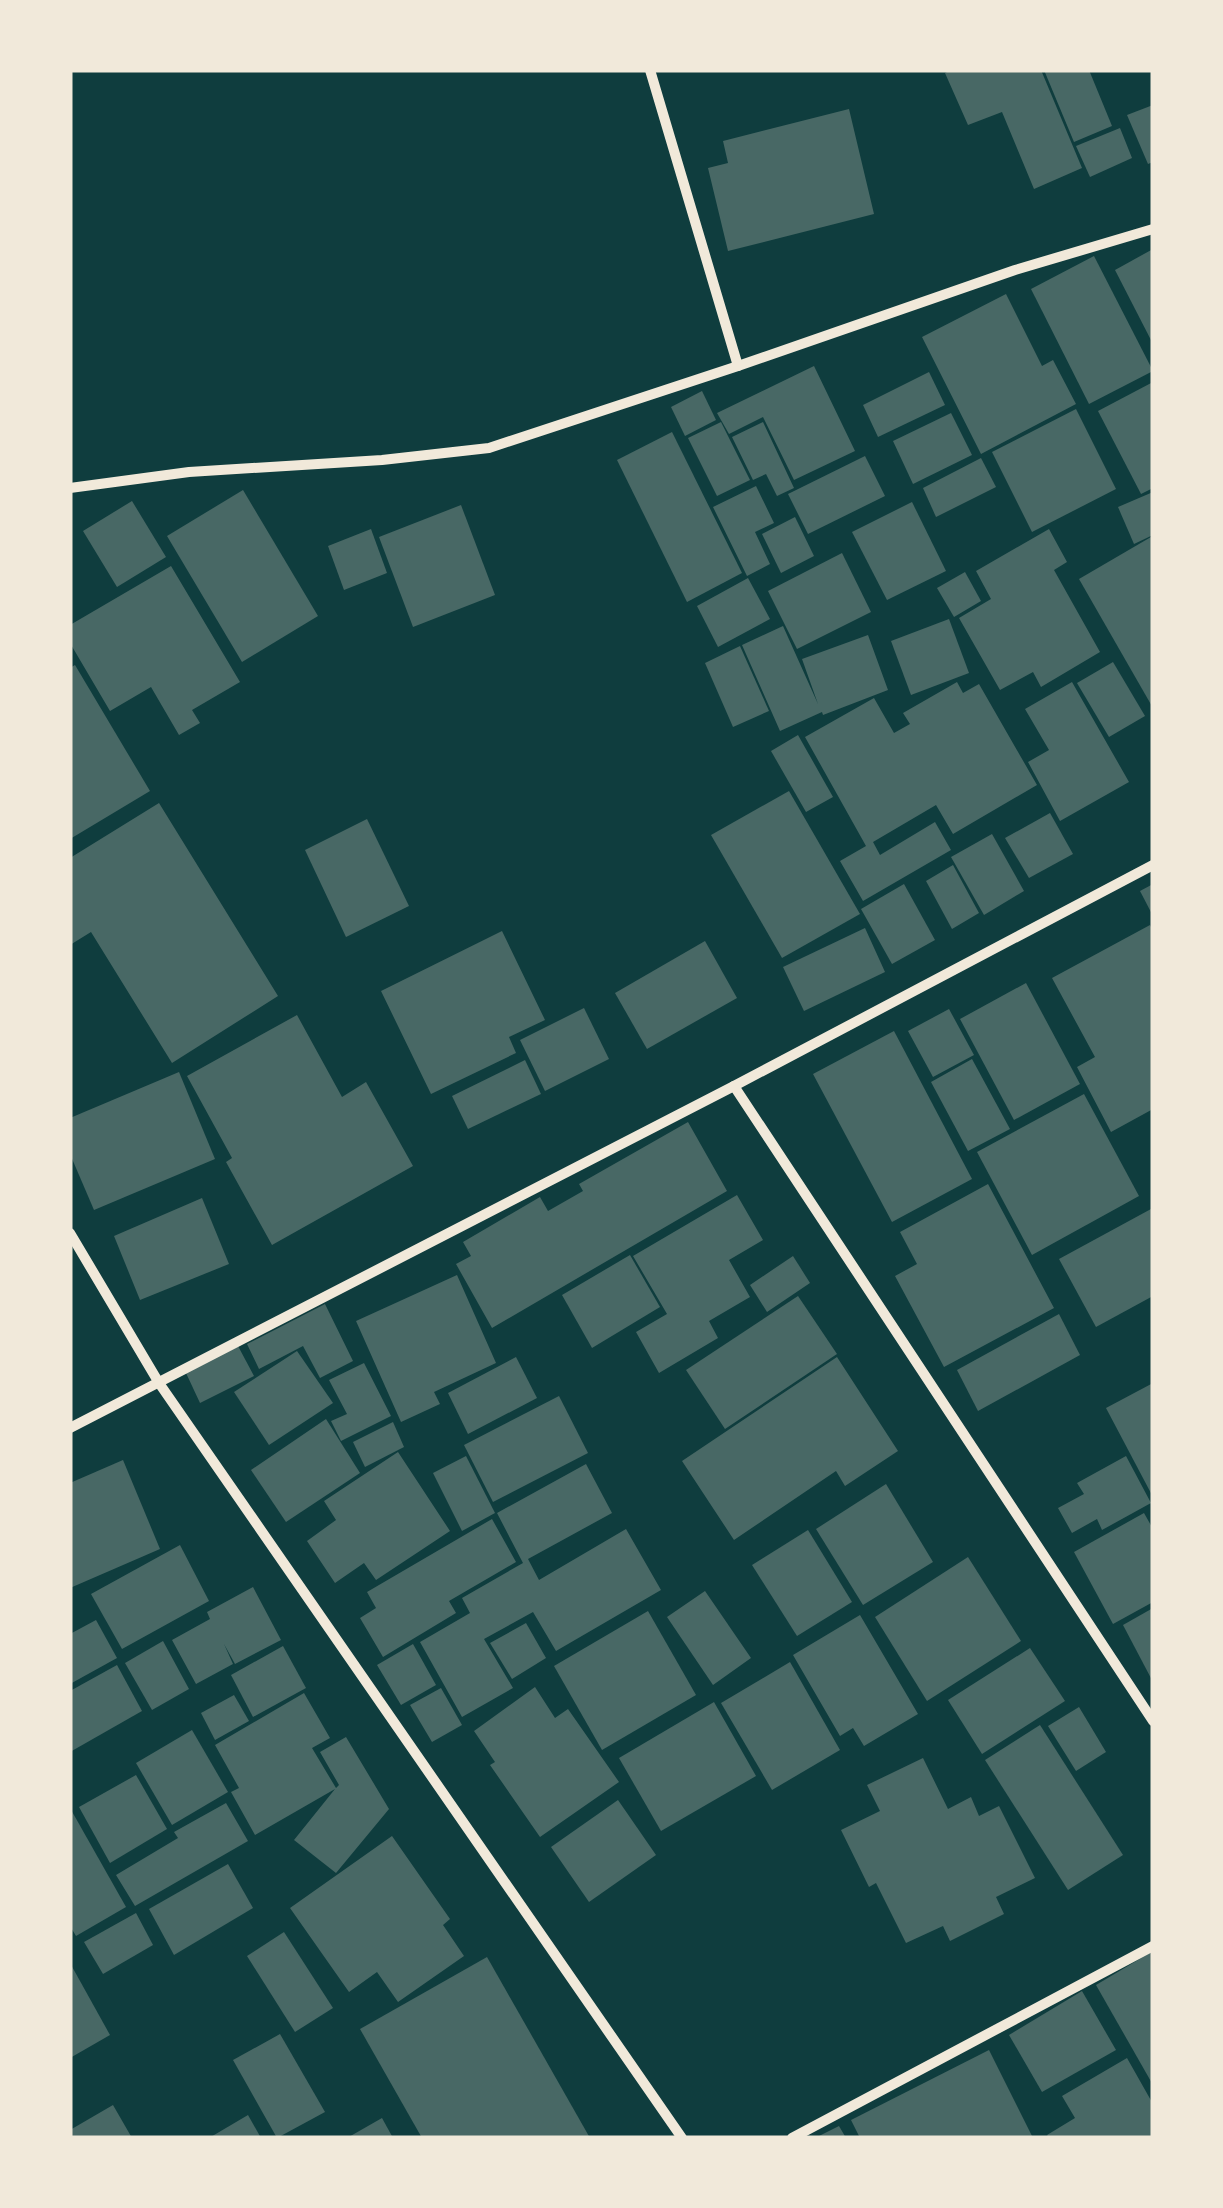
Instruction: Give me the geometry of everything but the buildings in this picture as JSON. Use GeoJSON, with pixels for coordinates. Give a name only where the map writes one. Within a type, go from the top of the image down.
{"type":"FeatureCollection","features":[{"type":"Feature","properties":{"kind":"street"},"geometry":{"type":"LineString","coordinates":[[650,70],[738,366]]}},
{"type":"Feature","properties":{"kind":"street"},"geometry":{"type":"LineString","coordinates":[[70,488],[189,472],[382,460],[489,448],[1014,270],[1153,228]]}},
{"type":"Feature","properties":{"kind":"street"},"geometry":{"type":"LineString","coordinates":[[70,1428],[1153,866]]}},
{"type":"Feature","properties":{"kind":"street"},"geometry":{"type":"LineString","coordinates":[[734,1086],[1153,1721]]}},
{"type":"Feature","properties":{"kind":"street"},"geometry":{"type":"LineString","coordinates":[[70,1233],[159,1384],[682,2138]]}},
{"type":"Feature","properties":{"kind":"street"},"geometry":{"type":"LineString","coordinates":[[792,2138],[1153,1946]]}}]}
